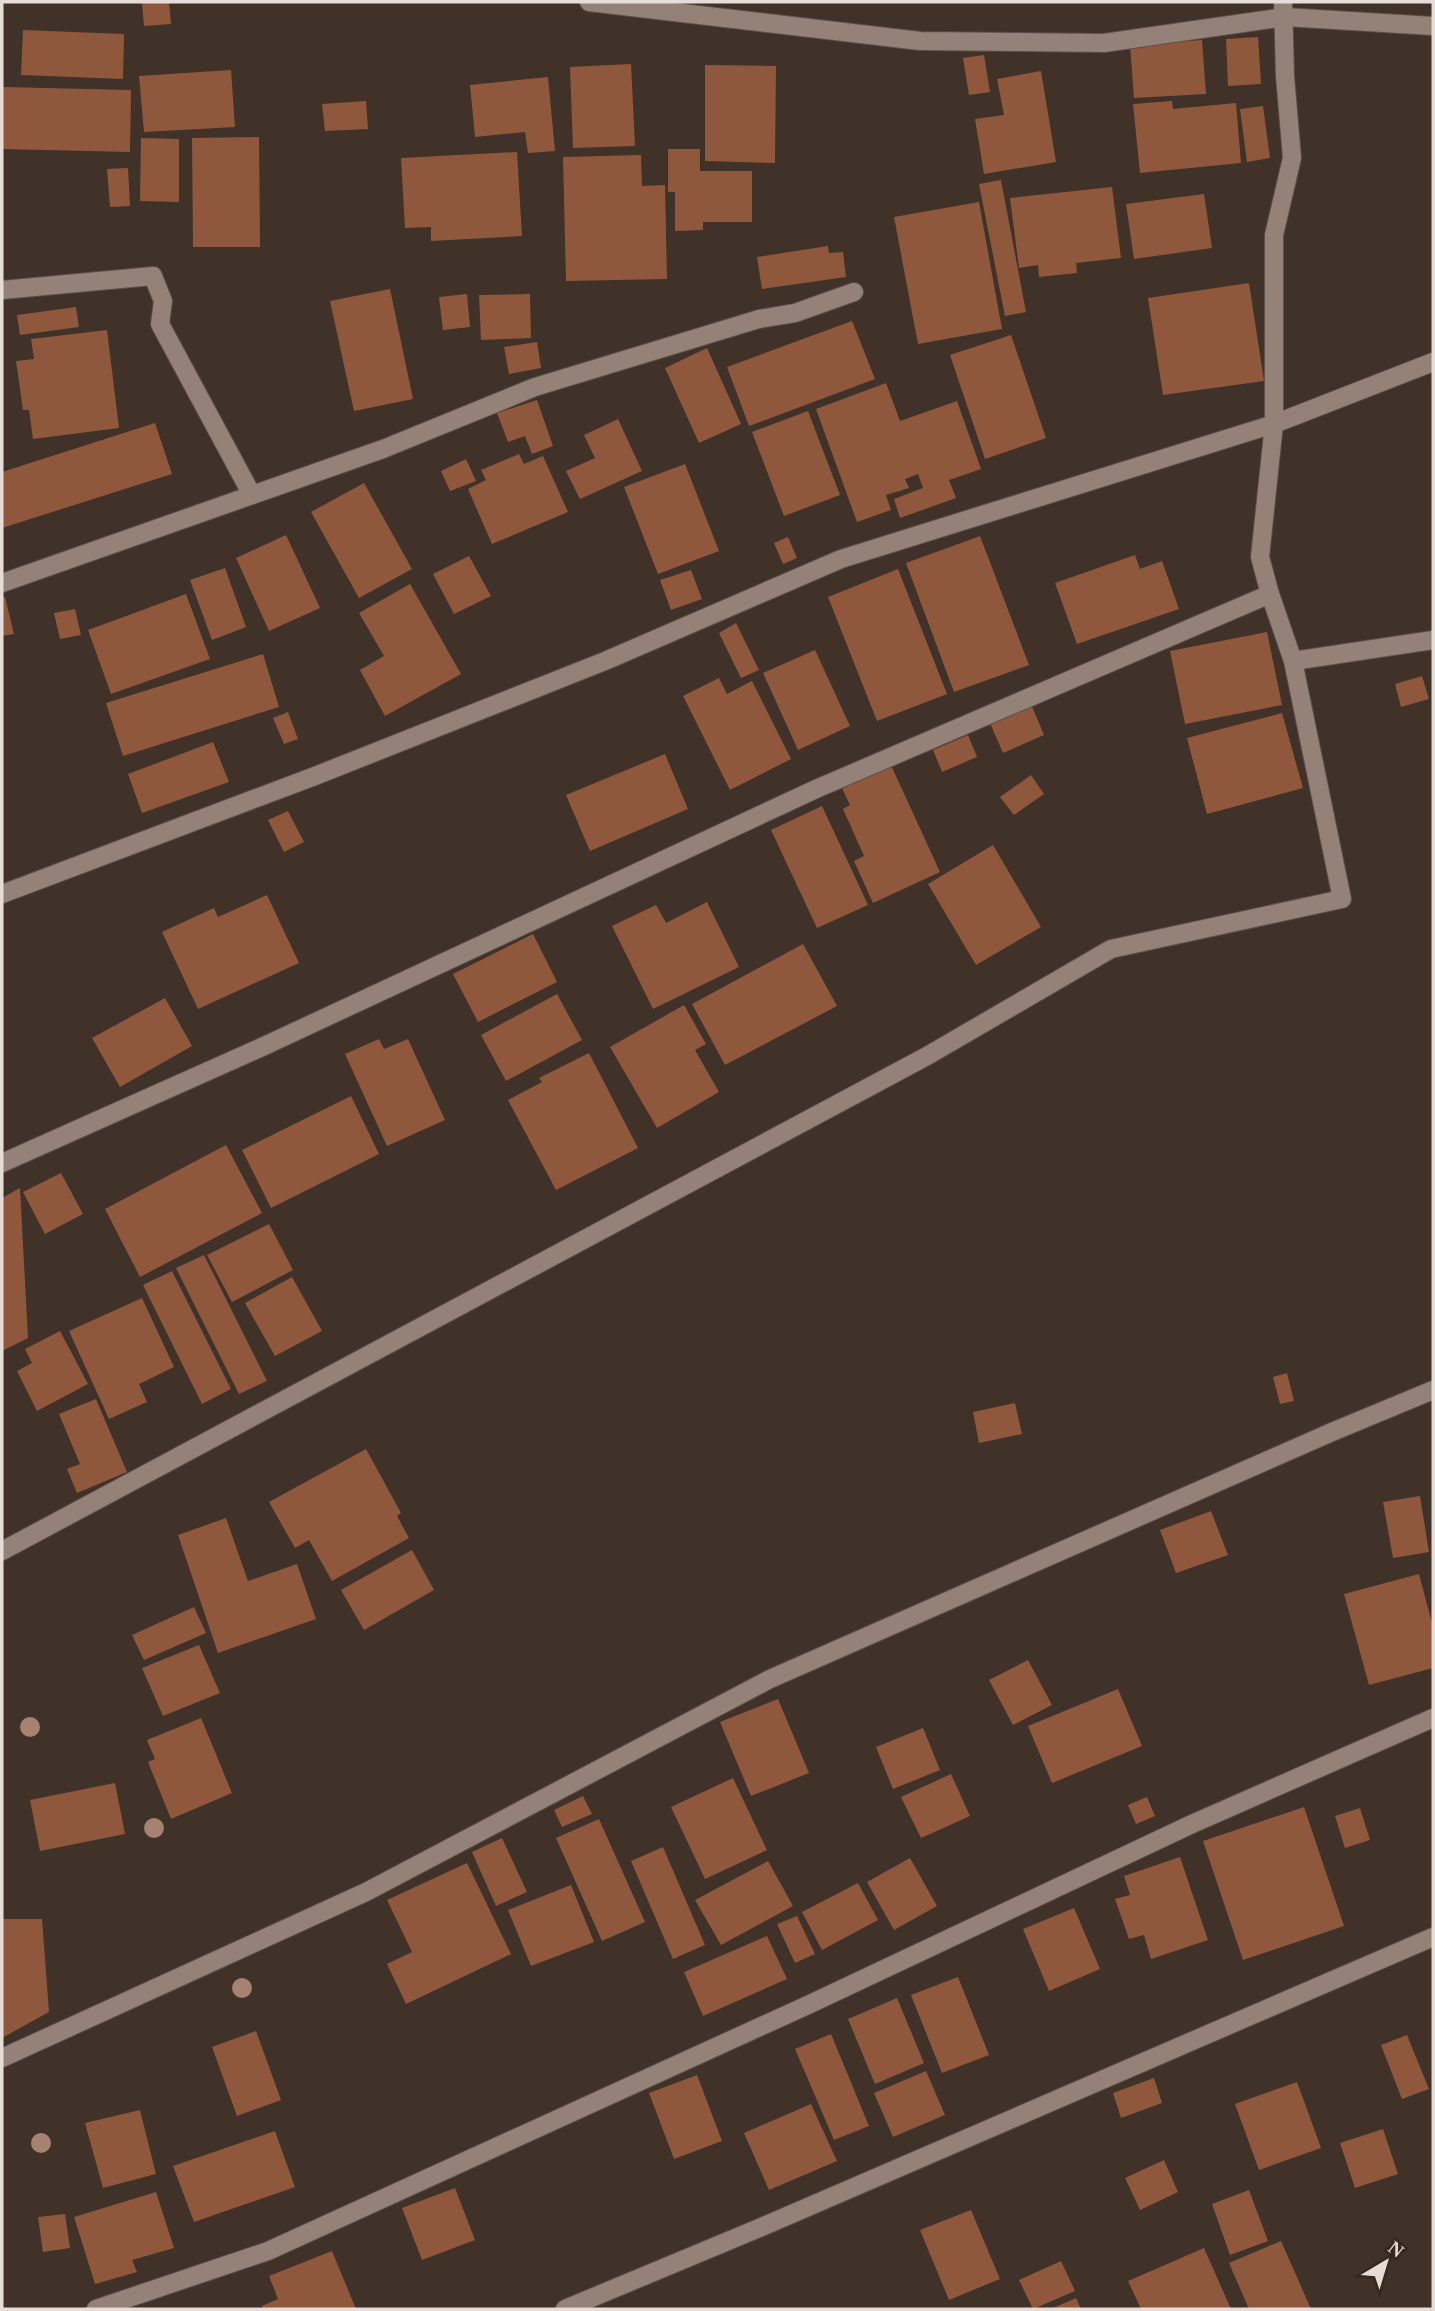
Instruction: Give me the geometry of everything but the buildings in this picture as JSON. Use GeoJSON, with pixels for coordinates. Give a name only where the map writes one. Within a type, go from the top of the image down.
{"type":"FeatureCollection","features":[{"type":"Feature","properties":{"kind":"street"},"geometry":{"type":"LineString","coordinates":[[589,2],[920,41],[1104,43],[1284,9],[1433,26]]}},
{"type":"Feature","properties":{"kind":"street"},"geometry":{"type":"LineString","coordinates":[[2,1550],[927,1056],[1111,949],[1342,899],[1293,661],[1260,558],[1274,424],[1274,235],[1292,158],[1285,76],[1284,9]]}},
{"type":"Feature","properties":{"kind":"street"},"geometry":{"type":"LineString","coordinates":[[2,290],[153,276],[163,301],[160,324],[252,495]]}},
{"type":"Feature","properties":{"kind":"street"},"geometry":{"type":"LineString","coordinates":[[2,583],[383,449],[535,387],[759,319],[795,313],[854,292]]}},
{"type":"Feature","properties":{"kind":"street"},"geometry":{"type":"LineString","coordinates":[[2,894],[315,776],[580,671],[841,559],[1274,424],[1433,362]]}},
{"type":"Feature","properties":{"kind":"street"},"geometry":{"type":"LineString","coordinates":[[2,1163],[275,1041],[816,789],[1270,594]]}},
{"type":"Feature","properties":{"kind":"street"},"geometry":{"type":"LineString","coordinates":[[1293,661],[1433,640]]}},
{"type":"Feature","properties":{"kind":"street"},"geometry":{"type":"LineString","coordinates":[[2,2058],[366,1892],[770,1679],[1433,1390]]}},
{"type":"Feature","properties":{"kind":"street"},"geometry":{"type":"LineString","coordinates":[[96,2309],[268,2251],[810,2004],[1192,1824],[1433,1718]]}},
{"type":"Feature","properties":{"kind":"street"},"geometry":{"type":"LineString","coordinates":[[565,2309],[1433,1937]]}}]}
